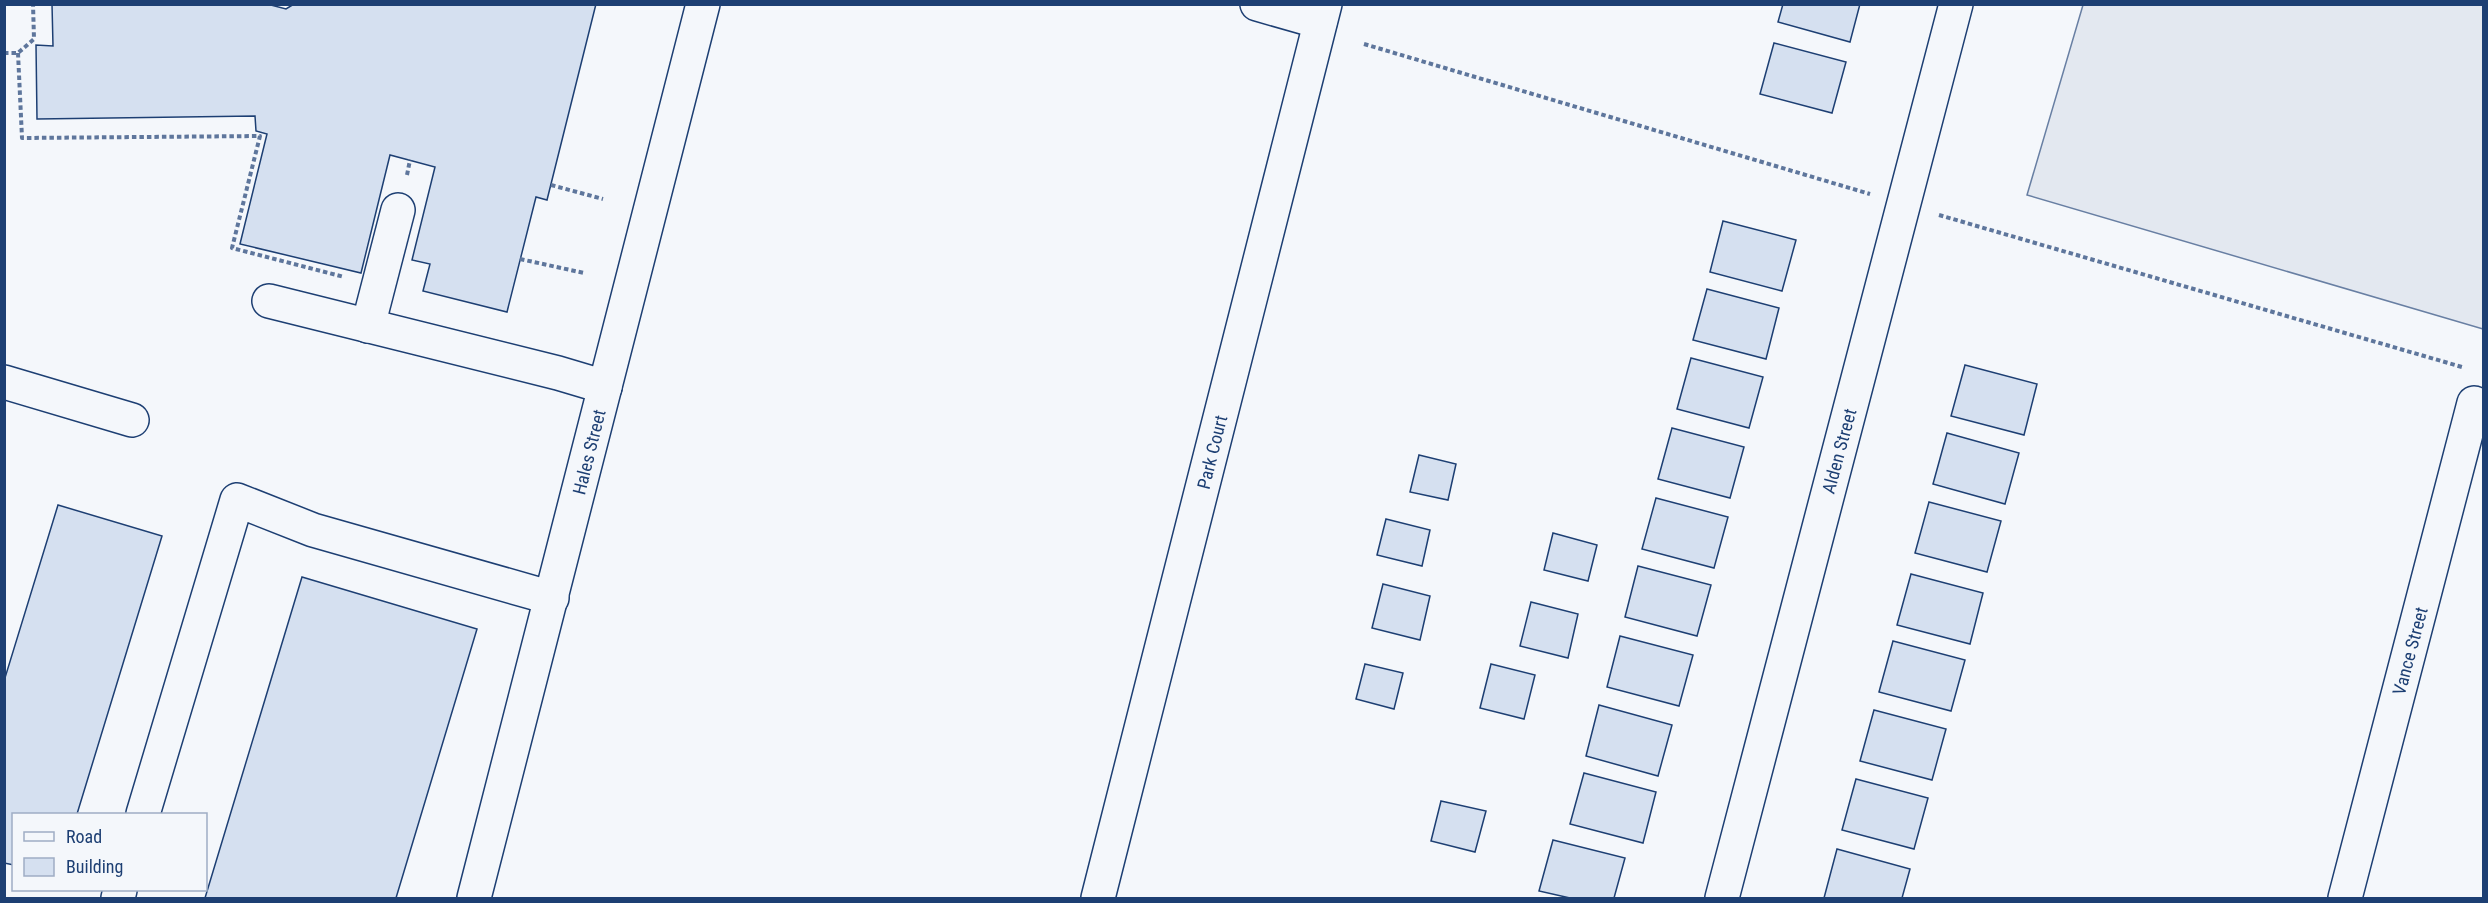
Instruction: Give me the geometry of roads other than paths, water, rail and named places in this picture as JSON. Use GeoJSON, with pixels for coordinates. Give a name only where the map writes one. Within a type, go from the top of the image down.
{"type":"FeatureCollection","features":[{"type":"Feature","properties":{"kind":"street","name":"Hales Street"},"geometry":{"type":"LineString","coordinates":[[474,898],[703,4]]}},
{"type":"Feature","properties":{"kind":"street"},"geometry":{"type":"LineString","coordinates":[[1257,4],[1323,13]]}},
{"type":"Feature","properties":{"kind":"street","name":"Alden Street"},"geometry":{"type":"LineString","coordinates":[[1722,898],[1956,4]]}},
{"type":"Feature","properties":{"kind":"street","name":"Park Court"},"geometry":{"type":"LineString","coordinates":[[1098,898],[1323,13]]}},
{"type":"Feature","properties":{"kind":"street"},"geometry":{"type":"LineString","coordinates":[[368,326],[398,210]]}},
{"type":"Feature","properties":{"kind":"street"},"geometry":{"type":"LineString","coordinates":[[269,301],[547,370],[605,387]]}},
{"type":"Feature","properties":{"kind":"street"},"geometry":{"type":"LineString","coordinates":[[4,382],[132,420]]}},
{"type":"Feature","properties":{"kind":"street","name":"Vance Street"},"geometry":{"type":"LineString","coordinates":[[2345,898],[2475,403]]}},
{"type":"Feature","properties":{"kind":"street"},"geometry":{"type":"LineString","coordinates":[[143,813],[237,500],[313,530],[552,598]]}}]}
